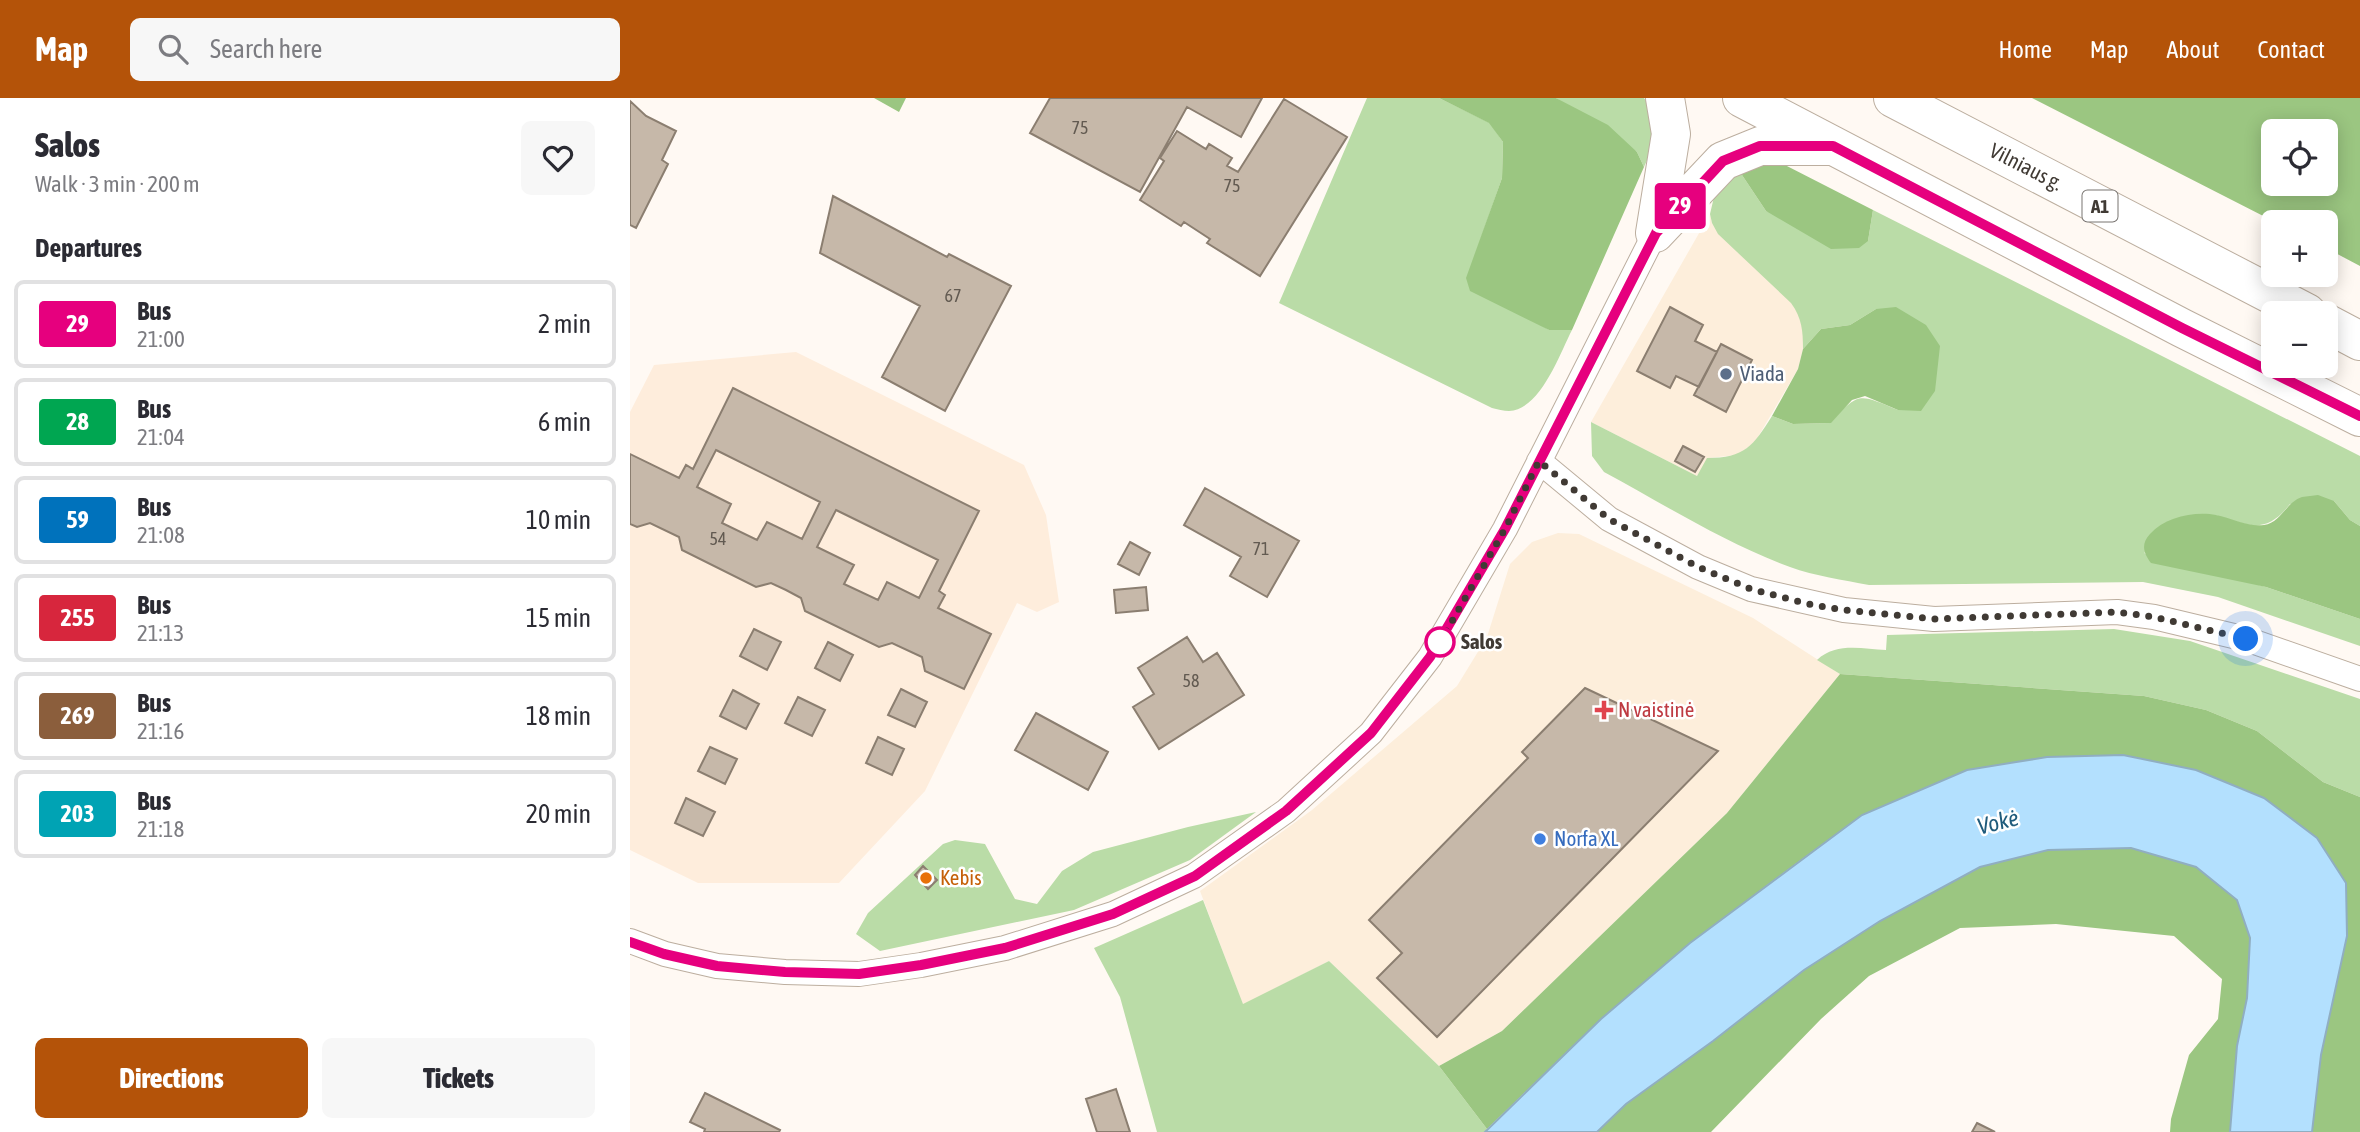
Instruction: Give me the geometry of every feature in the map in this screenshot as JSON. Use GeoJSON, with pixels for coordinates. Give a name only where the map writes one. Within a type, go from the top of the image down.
{"type":"FeatureCollection","features":[{"type":"Feature","properties":{"kind":"highway"},"geometry":{"type":"LineString","coordinates":[[1656,233],[1671,134],[1665,98]]}},
{"type":"Feature","properties":{"kind":"highway"},"geometry":{"type":"LineString","coordinates":[[1742,98],[2182,328],[2360,416]]}},
{"type":"Feature","properties":{"kind":"highway","name":"Vilniaus g."},"geometry":{"type":"LineString","coordinates":[[1893,98],[2284,301]]}},
{"type":"Feature","properties":{"kind":"highway"},"geometry":{"type":"LineString","coordinates":[[1656,233],[1723,161],[1760,146],[1833,146]]}},
{"type":"Feature","properties":{"kind":"highway"},"geometry":{"type":"LineString","coordinates":[[2338,329],[2360,341]]}},
{"type":"Feature","properties":{"kind":"street"},"geometry":{"type":"LineString","coordinates":[[630,942],[664,954],[717,966],[785,972],[859,974],[1005,948],[1113,914],[1195,876],[1286,811],[1371,733],[1440,643],[1505,529],[1656,233]]}},
{"type":"Feature","properties":{"kind":"street"},"geometry":{"type":"LineString","coordinates":[[1539,461],[1609,519],[1698,567],[1751,589],[1844,610],[1934,619],[2117,612],[2154,617],[2246,639],[2360,679]]}},
{"type":"Feature","properties":{"kind":"shaded area"},"geometry":{"type":"Polygon","coordinates":[[[1710,214],[1712,223],[1791,302],[1799,314],[1803,330],[1803,349],[1798,369],[1755,442],[1738,455],[1708,458],[1697,476],[1591,422],[1710,214]]]}},
{"type":"Feature","properties":{"kind":"shaded area"},"geometry":{"type":"Polygon","coordinates":[[[796,352],[1024,465],[1046,515],[1059,602],[1037,612],[1017,603],[925,791],[839,883],[698,883],[630,850],[630,412],[654,365],[796,352]]]}},
{"type":"Feature","properties":{"kind":"shaded area"},"geometry":{"type":"Polygon","coordinates":[[[1558,533],[1579,534],[1753,618],[1840,674],[1727,813],[1502,1031],[1439,1066],[1329,961],[1243,1005],[1200,891],[1312,810],[1457,686],[1487,637],[1510,564],[1532,542],[1558,533]]]}},
{"type":"Feature","properties":{"kind":"green space"},"geometry":{"type":"Polygon","coordinates":[[[874,98],[906,98],[899,112],[874,98]]]}},
{"type":"Feature","properties":{"kind":"green space"},"geometry":{"type":"Polygon","coordinates":[[[1367,98],[1439,98],[1490,123],[1503,142],[1502,178],[1467,278],[1549,330],[1572,330],[1540,391],[1520,408],[1509,411],[1492,408],[1279,303],[1367,98]]]}},
{"type":"Feature","properties":{"kind":"green space"},"geometry":{"type":"Polygon","coordinates":[[[1439,98],[1556,98],[1608,125],[1637,152],[1644,167],[1572,330],[1549,330],[1470,291],[1466,278],[1502,178],[1503,142],[1489,123],[1439,98]]]}},
{"type":"Feature","properties":{"kind":"green space"},"geometry":{"type":"Polygon","coordinates":[[[1556,98],[1644,98],[1651,108],[1652,149],[1644,167],[1637,152],[1556,98]]]}},
{"type":"Feature","properties":{"kind":"green space"},"geometry":{"type":"Polygon","coordinates":[[[2032,98],[2360,98],[2360,266],[2338,254],[2338,210],[2261,210],[2261,215],[2032,98]]]}},
{"type":"Feature","properties":{"kind":"green space"},"geometry":{"type":"Polygon","coordinates":[[[1755,163],[1783,164],[1873,210],[1868,241],[1859,248],[1831,249],[1766,211],[1738,169],[1755,163]]]}},
{"type":"Feature","properties":{"kind":"green space"},"geometry":{"type":"Polygon","coordinates":[[[1738,169],[1766,211],[1868,241],[1873,210],[2360,456],[2360,526],[2350,520],[2334,501],[2290,504],[2273,521],[2264,524],[2247,524],[2215,515],[2144,553],[2266,587],[2360,619],[2360,646],[2218,597],[2143,582],[1869,585],[1819,575],[1790,567],[1742,547],[1604,472],[1592,456],[1591,422],[1697,476],[1707,458],[1731,456],[1747,448],[1772,416],[1793,424],[1830,423],[1848,405],[1860,398],[1898,410],[1876,309],[1850,325],[1821,329],[1803,349],[1801,325],[1791,303],[1718,234],[1710,214],[1714,197],[1738,169]]]}},
{"type":"Feature","properties":{"kind":"green space"},"geometry":{"type":"Polygon","coordinates":[[[1896,307],[1926,325],[1940,346],[1935,391],[1921,411],[1898,410],[1865,396],[1852,400],[1831,423],[1793,424],[1772,416],[1798,369],[1803,349],[1821,329],[1850,325],[1876,309],[1896,307]]]}},
{"type":"Feature","properties":{"kind":"green space"},"geometry":{"type":"Polygon","coordinates":[[[2318,495],[2334,501],[2350,520],[2360,526],[2360,619],[2266,587],[2151,563],[2145,552],[2145,541],[2150,534],[2172,519],[2208,514],[2252,525],[2264,525],[2275,520],[2296,500],[2318,495]]]}},
{"type":"Feature","properties":{"kind":"green space"},"geometry":{"type":"Polygon","coordinates":[[[2114,629],[2190,641],[2360,699],[2360,797],[2323,782],[2257,731],[2206,710],[2144,696],[1840,674],[1817,660],[1824,654],[1841,649],[1886,650],[1887,635],[2114,629]]]}},
{"type":"Feature","properties":{"kind":"green space"},"geometry":{"type":"Polygon","coordinates":[[[1840,674],[2144,696],[2206,710],[2257,731],[2323,782],[2360,797],[2360,1132],[2312,1132],[2321,1055],[2317,838],[2264,798],[2196,770],[2123,755],[2047,757],[1967,770],[1862,815],[1690,943],[1601,1019],[1487,1129],[1439,1066],[1502,1031],[1727,813],[1840,674]]]}},
{"type":"Feature","properties":{"kind":"green space"},"geometry":{"type":"Polygon","coordinates":[[[1256,812],[1190,860],[1074,910],[880,951],[856,934],[868,913],[943,844],[955,840],[985,844],[1015,899],[1037,904],[1062,871],[1093,852],[1256,812]]]}},
{"type":"Feature","properties":{"kind":"green space"},"geometry":{"type":"Polygon","coordinates":[[[2131,848],[2196,867],[2237,900],[2250,938],[2247,998],[2237,1046],[2230,1132],[2170,1132],[2171,1119],[2189,1055],[2218,1019],[2222,979],[2174,936],[2056,924],[1960,928],[1869,976],[1821,1019],[1711,1132],[1597,1132],[1626,1104],[1804,970],[1880,921],[1980,867],[2048,850],[2131,848]]]}},
{"type":"Feature","properties":{"kind":"green space"},"geometry":{"type":"Polygon","coordinates":[[[1203,900],[1243,1004],[1329,961],[1439,1066],[1487,1129],[1485,1132],[1157,1132],[1120,997],[1094,948],[1203,900]]]}},
{"type":"Feature","properties":{"kind":"water","name":"Vokė"},"geometry":{"type":"Polygon","coordinates":[[[2123,755],[2196,770],[2264,798],[2317,838],[2346,883],[2347,936],[2321,1055],[2312,1132],[2230,1132],[2237,1046],[2247,998],[2250,938],[2237,900],[2196,867],[2131,848],[2048,850],[1980,867],[1880,921],[1804,970],[1626,1104],[1597,1132],[1485,1132],[1601,1019],[1690,943],[1862,815],[1967,770],[2047,757],[2123,755]]]}},
{"type":"Feature","properties":{"kind":"building"},"geometry":{"type":"Polygon","coordinates":[[[1050,98],[1262,98],[1241,137],[1187,107],[1140,192],[1030,133],[1050,98]]]}},
{"type":"Feature","properties":{"kind":"building"},"geometry":{"type":"Polygon","coordinates":[[[1284,99],[1347,137],[1260,276],[1207,243],[1210,239],[1184,222],[1181,226],[1140,200],[1164,161],[1160,158],[1177,131],[1206,149],[1209,144],[1232,158],[1227,166],[1238,172],[1284,99]]]}},
{"type":"Feature","properties":{"kind":"building"},"geometry":{"type":"Polygon","coordinates":[[[630,101],[646,116],[676,131],[662,160],[668,164],[636,228],[630,225],[630,101]]]}},
{"type":"Feature","properties":{"kind":"building"},"geometry":{"type":"Polygon","coordinates":[[[833,196],[947,257],[949,254],[1011,286],[945,411],[882,377],[920,306],[820,253],[833,196]]]}},
{"type":"Feature","properties":{"kind":"building"},"geometry":{"type":"Polygon","coordinates":[[[1670,307],[1703,325],[1695,341],[1717,352],[1699,387],[1676,376],[1670,388],[1637,371],[1670,307]]]}},
{"type":"Feature","properties":{"kind":"building","name":"Viada"},"geometry":{"type":"Polygon","coordinates":[[[1721,344],[1752,360],[1726,412],[1694,395],[1721,344]]]}},
{"type":"Feature","properties":{"kind":"building"},"geometry":{"type":"Polygon","coordinates":[[[733,388],[979,511],[939,591],[945,595],[938,608],[991,634],[964,689],[925,671],[922,657],[892,643],[879,647],[805,611],[801,598],[771,583],[756,587],[682,550],[679,537],[650,523],[637,527],[630,524],[630,454],[679,478],[686,465],[693,469],[733,388]],[[716,450],[697,487],[731,504],[722,523],[757,540],[767,522],[802,539],[820,502],[716,450]],[[836,510],[817,547],[854,565],[844,584],[878,600],[887,582],[919,598],[938,560],[836,510]]]}},
{"type":"Feature","properties":{"kind":"building"},"geometry":{"type":"Polygon","coordinates":[[[1683,446],[1704,457],[1695,472],[1675,461],[1683,446]]]}},
{"type":"Feature","properties":{"kind":"building"},"geometry":{"type":"Polygon","coordinates":[[[1205,488],[1299,541],[1267,597],[1230,576],[1241,557],[1184,525],[1205,488]]]}},
{"type":"Feature","properties":{"kind":"building"},"geometry":{"type":"Polygon","coordinates":[[[1130,542],[1150,553],[1139,575],[1118,564],[1130,542]]]}},
{"type":"Feature","properties":{"kind":"building"},"geometry":{"type":"Polygon","coordinates":[[[1146,587],[1148,610],[1116,613],[1114,590],[1146,587]]]}},
{"type":"Feature","properties":{"kind":"building"},"geometry":{"type":"Polygon","coordinates":[[[754,629],[781,642],[767,670],[740,656],[754,629]]]}},
{"type":"Feature","properties":{"kind":"building"},"geometry":{"type":"Polygon","coordinates":[[[1187,637],[1203,662],[1217,653],[1244,695],[1159,749],[1133,707],[1154,694],[1138,668],[1187,637]]]}},
{"type":"Feature","properties":{"kind":"building"},"geometry":{"type":"Polygon","coordinates":[[[828,642],[853,655],[840,681],[815,668],[828,642]]]}},
{"type":"Feature","properties":{"kind":"building","name":"Norfa XL"},"geometry":{"type":"Polygon","coordinates":[[[1585,688],[1718,751],[1437,1037],[1377,978],[1402,953],[1369,920],[1528,758],[1522,752],[1585,688]]]}},
{"type":"Feature","properties":{"kind":"building"},"geometry":{"type":"Polygon","coordinates":[[[901,689],[927,702],[915,727],[888,715],[901,689]]]}},
{"type":"Feature","properties":{"kind":"building"},"geometry":{"type":"Polygon","coordinates":[[[733,690],[759,704],[746,729],[720,716],[733,690]]]}},
{"type":"Feature","properties":{"kind":"building"},"geometry":{"type":"Polygon","coordinates":[[[798,697],[825,710],[812,736],[785,723],[798,697]]]}},
{"type":"Feature","properties":{"kind":"building"},"geometry":{"type":"Polygon","coordinates":[[[1036,713],[1108,752],[1088,790],[1015,750],[1036,713]]]}},
{"type":"Feature","properties":{"kind":"building"},"geometry":{"type":"Polygon","coordinates":[[[878,737],[904,749],[892,775],[866,763],[878,737]]]}},
{"type":"Feature","properties":{"kind":"building"},"geometry":{"type":"Polygon","coordinates":[[[710,747],[737,759],[725,784],[698,771],[710,747]]]}},
{"type":"Feature","properties":{"kind":"building"},"geometry":{"type":"Polygon","coordinates":[[[686,798],[715,812],[703,836],[675,823],[686,798]]]}},
{"type":"Feature","properties":{"kind":"building","name":"Kebis"},"geometry":{"type":"Polygon","coordinates":[[[923,866],[937,880],[928,889],[915,875],[923,866]]]}},
{"type":"Feature","properties":{"kind":"building"},"geometry":{"type":"Polygon","coordinates":[[[1116,1089],[1130,1132],[1097,1132],[1086,1099],[1116,1089]]]}},
{"type":"Feature","properties":{"kind":"building"},"geometry":{"type":"Polygon","coordinates":[[[705,1093],[780,1130],[779,1132],[704,1132],[705,1129],[690,1122],[705,1093]]]}},
{"type":"Feature","properties":{"kind":"building"},"geometry":{"type":"Polygon","coordinates":[[[1977,1123],[1995,1132],[1972,1132],[1977,1123]]]}},
{"type":"Feature","properties":{"kind":"bus line","name":"29"},"geometry":{"type":"LineString","coordinates":[[630,942],[664,954],[717,966],[785,972],[859,974],[1005,948],[1113,914],[1195,876],[1286,811],[1371,733],[1430,657],[1505,529],[1656,233],[1723,161],[1760,146],[1833,146],[2182,328],[2360,416]]}},
{"type":"Feature","properties":{"kind":"place","name":"Viada"},"geometry":{"type":"Point","coordinates":[1726,374]}},
{"type":"Feature","properties":{"kind":"place","name":"Salos"},"geometry":{"type":"Point","coordinates":[1440,642]}},
{"type":"Feature","properties":{"kind":"place","name":"N vaistinė"},"geometry":{"type":"Point","coordinates":[1604,710]}},
{"type":"Feature","properties":{"kind":"place","name":"Norfa XL"},"geometry":{"type":"Point","coordinates":[1540,839]}},
{"type":"Feature","properties":{"kind":"place","name":"Kebis"},"geometry":{"type":"Point","coordinates":[926,878]}},
{"type":"Feature","properties":{"kind":"route"},"geometry":{"type":"LineString","coordinates":[[1440,642],[1505,529],[1539,461],[1609,519],[1698,567],[1751,589],[1808,604],[1934,619],[2117,612],[2191,624],[2246,639]]}}]}
